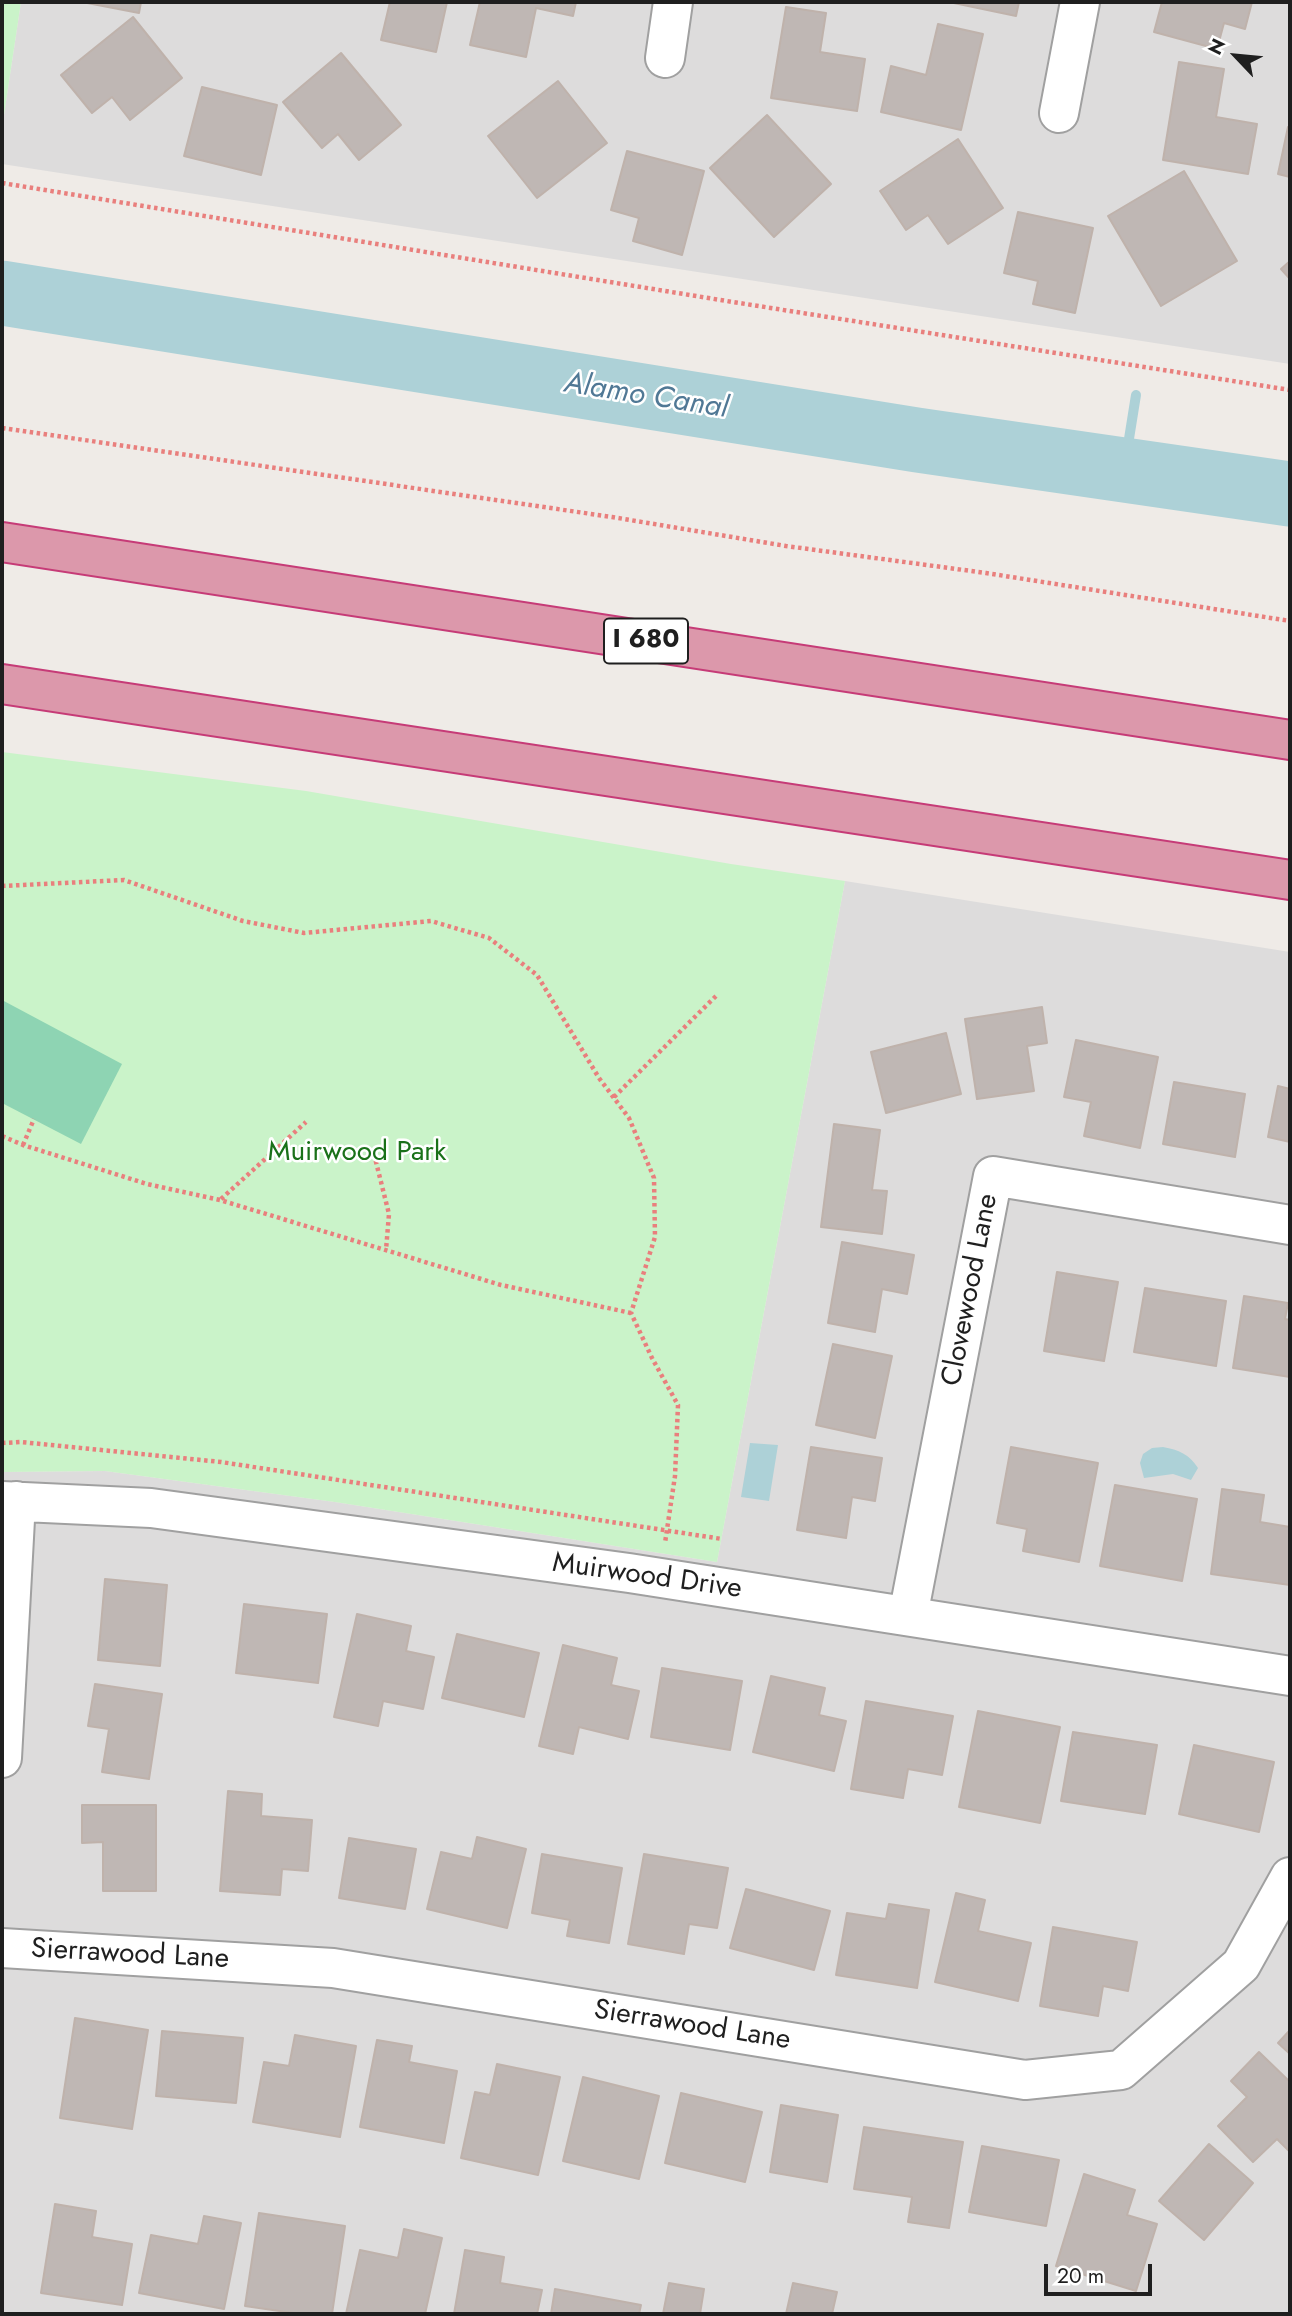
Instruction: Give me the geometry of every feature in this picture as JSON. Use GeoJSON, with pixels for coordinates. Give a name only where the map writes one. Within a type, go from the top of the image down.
{"type":"FeatureCollection","features":[{"type":"Feature","properties":{"kind":"highway","name":"I 680"},"geometry":{"type":"LineString","coordinates":[[2,542],[1290,740]]}},
{"type":"Feature","properties":{"kind":"highway"},"geometry":{"type":"LineString","coordinates":[[2,684],[1290,880]]}},
{"type":"Feature","properties":{"kind":"street"},"geometry":{"type":"LineString","coordinates":[[665,58],[673,2]]}},
{"type":"Feature","properties":{"kind":"street"},"geometry":{"type":"LineString","coordinates":[[1059,113],[1080,2]]}},
{"type":"Feature","properties":{"kind":"street","name":"Clovewood Lane"},"geometry":{"type":"LineString","coordinates":[[908,1616],[993,1176],[1290,1225]]}},
{"type":"Feature","properties":{"kind":"street"},"geometry":{"type":"LineString","coordinates":[[2,1758],[9,1501]]}},
{"type":"Feature","properties":{"kind":"street","name":"Muirwood Drive"},"geometry":{"type":"LineString","coordinates":[[9,1501],[151,1508],[629,1573],[1290,1676]]}},
{"type":"Feature","properties":{"kind":"street","name":"Sierrawood Lane"},"geometry":{"type":"LineString","coordinates":[[2,1948],[333,1968],[1025,2080],[1121,2070],[1241,1965],[1290,1877]]}},
{"type":"Feature","properties":{"kind":"path"},"geometry":{"type":"LineString","coordinates":[[2,183],[1290,390]]}},
{"type":"Feature","properties":{"kind":"path"},"geometry":{"type":"LineString","coordinates":[[2,428],[612,517],[786,546],[986,573],[1290,621]]}},
{"type":"Feature","properties":{"kind":"path"},"geometry":{"type":"LineString","coordinates":[[2,886],[124,880],[243,921],[304,933],[431,921],[489,938],[537,975],[582,1052],[629,1118],[654,1178],[655,1237],[631,1313],[678,1405],[675,1476],[664,1554]]}},
{"type":"Feature","properties":{"kind":"path"},"geometry":{"type":"LineString","coordinates":[[614,1097],[716,996]]}},
{"type":"Feature","properties":{"kind":"path"},"geometry":{"type":"LineString","coordinates":[[23,1146],[34,1119]]}},
{"type":"Feature","properties":{"kind":"path"},"geometry":{"type":"LineString","coordinates":[[220,1200],[306,1122]]}},
{"type":"Feature","properties":{"kind":"path"},"geometry":{"type":"LineString","coordinates":[[2,1136],[23,1146],[147,1184],[220,1200],[501,1285],[631,1313]]}},
{"type":"Feature","properties":{"kind":"path"},"geometry":{"type":"LineString","coordinates":[[374,1154],[389,1214],[386,1250]]}},
{"type":"Feature","properties":{"kind":"path"},"geometry":{"type":"LineString","coordinates":[[2,1443],[21,1442],[221,1462],[722,1539]]}},
{"type":"Feature","properties":{"kind":"shaded area"},"geometry":{"type":"Polygon","coordinates":[[[21,2],[1290,2],[1290,364],[2,164],[2,128],[21,2]]]}},
{"type":"Feature","properties":{"kind":"shaded area"},"geometry":{"type":"Polygon","coordinates":[[[845,881],[1290,952],[1290,2314],[2,2314],[2,1472],[105,1471],[335,1502],[717,1562],[845,881]]]}},
{"type":"Feature","properties":{"kind":"green space"},"geometry":{"type":"Polygon","coordinates":[[[2,2],[21,2],[2,128],[2,2]]]}},
{"type":"Feature","properties":{"kind":"green space","name":"Muirwood Park"},"geometry":{"type":"Polygon","coordinates":[[[2,752],[306,791],[845,881],[717,1562],[335,1502],[105,1471],[2,1472],[2,752]]]}},
{"type":"Feature","properties":{"kind":"green space"},"geometry":{"type":"Polygon","coordinates":[[[2,1000],[122,1064],[81,1144],[2,1103],[2,1000]]]}},
{"type":"Feature","properties":{"kind":"water"},"geometry":{"type":"Polygon","coordinates":[[[750,1443],[778,1445],[769,1501],[741,1497],[750,1443]]]}},
{"type":"Feature","properties":{"kind":"water"},"geometry":{"type":"Polygon","coordinates":[[[1163,1447],[1183,1453],[1195,1463],[1198,1468],[1191,1480],[1173,1474],[1144,1478],[1140,1463],[1143,1454],[1152,1448],[1163,1447]]]}},
{"type":"Feature","properties":{"kind":"building"},"geometry":{"type":"Polygon","coordinates":[[[82,2],[141,2],[139,13],[82,2]]]}},
{"type":"Feature","properties":{"kind":"building"},"geometry":{"type":"Polygon","coordinates":[[[390,2],[447,2],[436,52],[381,40],[390,2]]]}},
{"type":"Feature","properties":{"kind":"building"},"geometry":{"type":"Polygon","coordinates":[[[480,2],[576,2],[573,16],[536,8],[526,57],[470,45],[480,2]]]}},
{"type":"Feature","properties":{"kind":"building"},"geometry":{"type":"Polygon","coordinates":[[[949,2],[1019,2],[1016,16],[949,2]]]}},
{"type":"Feature","properties":{"kind":"building"},"geometry":{"type":"Polygon","coordinates":[[[1162,2],[1252,2],[1245,29],[1224,23],[1217,49],[1154,32],[1162,2]]]}},
{"type":"Feature","properties":{"kind":"building"},"geometry":{"type":"Polygon","coordinates":[[[786,7],[826,13],[820,52],[865,59],[857,111],[771,98],[786,7]]]}},
{"type":"Feature","properties":{"kind":"building"},"geometry":{"type":"Polygon","coordinates":[[[133,17],[182,78],[130,120],[112,97],[92,113],[61,75],[133,17]]]}},
{"type":"Feature","properties":{"kind":"building"},"geometry":{"type":"Polygon","coordinates":[[[938,24],[983,34],[961,130],[881,112],[891,66],[926,75],[938,24]]]}},
{"type":"Feature","properties":{"kind":"building"},"geometry":{"type":"Polygon","coordinates":[[[341,53],[401,125],[359,160],[338,134],[322,148],[283,102],[341,53]]]}},
{"type":"Feature","properties":{"kind":"building"},"geometry":{"type":"Polygon","coordinates":[[[1179,62],[1224,69],[1216,117],[1257,124],[1248,174],[1163,160],[1179,62]]]}},
{"type":"Feature","properties":{"kind":"building"},"geometry":{"type":"Polygon","coordinates":[[[558,81],[607,143],[537,198],[488,136],[558,81]]]}},
{"type":"Feature","properties":{"kind":"building"},"geometry":{"type":"Polygon","coordinates":[[[202,87],[277,105],[261,175],[184,156],[202,87]]]}},
{"type":"Feature","properties":{"kind":"building"},"geometry":{"type":"Polygon","coordinates":[[[767,115],[831,184],[774,237],[710,168],[767,115]]]}},
{"type":"Feature","properties":{"kind":"building"},"geometry":{"type":"Polygon","coordinates":[[[1288,127],[1290,128],[1290,177],[1278,174],[1288,127]]]}},
{"type":"Feature","properties":{"kind":"building"},"geometry":{"type":"Polygon","coordinates":[[[958,139],[1003,208],[948,244],[928,215],[906,230],[880,191],[958,139]]]}},
{"type":"Feature","properties":{"kind":"building"},"geometry":{"type":"Polygon","coordinates":[[[627,151],[704,171],[682,255],[633,241],[639,218],[611,210],[627,151]]]}},
{"type":"Feature","properties":{"kind":"building"},"geometry":{"type":"Polygon","coordinates":[[[1184,171],[1237,261],[1161,306],[1108,216],[1184,171]]]}},
{"type":"Feature","properties":{"kind":"building"},"geometry":{"type":"Polygon","coordinates":[[[1018,212],[1093,228],[1075,313],[1033,304],[1038,281],[1004,273],[1018,212]]]}},
{"type":"Feature","properties":{"kind":"building"},"geometry":{"type":"Polygon","coordinates":[[[1290,261],[1290,279],[1281,269],[1290,261]]]}},
{"type":"Feature","properties":{"kind":"building"},"geometry":{"type":"Polygon","coordinates":[[[1042,1007],[1047,1043],[1027,1046],[1034,1091],[977,1099],[965,1019],[1042,1007]]]}},
{"type":"Feature","properties":{"kind":"building"},"geometry":{"type":"Polygon","coordinates":[[[946,1033],[961,1094],[886,1113],[871,1052],[946,1033]]]}},
{"type":"Feature","properties":{"kind":"building"},"geometry":{"type":"Polygon","coordinates":[[[1076,1040],[1158,1057],[1140,1148],[1084,1136],[1091,1102],[1064,1097],[1076,1040]]]}},
{"type":"Feature","properties":{"kind":"building"},"geometry":{"type":"Polygon","coordinates":[[[1174,1082],[1245,1094],[1235,1157],[1163,1144],[1174,1082]]]}},
{"type":"Feature","properties":{"kind":"building"},"geometry":{"type":"Polygon","coordinates":[[[1278,1086],[1290,1089],[1290,1142],[1268,1137],[1278,1086]]]}},
{"type":"Feature","properties":{"kind":"building"},"geometry":{"type":"Polygon","coordinates":[[[834,1124],[880,1130],[872,1190],[887,1191],[882,1234],[821,1227],[834,1124]]]}},
{"type":"Feature","properties":{"kind":"building"},"geometry":{"type":"Polygon","coordinates":[[[842,1242],[914,1255],[907,1294],[882,1289],[875,1332],[828,1323],[842,1242]]]}},
{"type":"Feature","properties":{"kind":"building"},"geometry":{"type":"Polygon","coordinates":[[[1057,1272],[1118,1282],[1104,1361],[1044,1351],[1057,1272]]]}},
{"type":"Feature","properties":{"kind":"building"},"geometry":{"type":"Polygon","coordinates":[[[1145,1288],[1226,1301],[1216,1366],[1134,1352],[1145,1288]]]}},
{"type":"Feature","properties":{"kind":"building"},"geometry":{"type":"Polygon","coordinates":[[[1244,1296],[1288,1303],[1285,1319],[1290,1320],[1290,1377],[1233,1368],[1244,1296]]]}},
{"type":"Feature","properties":{"kind":"building"},"geometry":{"type":"Polygon","coordinates":[[[833,1344],[892,1356],[875,1438],[816,1425],[833,1344]]]}},
{"type":"Feature","properties":{"kind":"building"},"geometry":{"type":"Polygon","coordinates":[[[811,1447],[882,1458],[875,1501],[852,1497],[846,1538],[797,1530],[811,1447]]]}},
{"type":"Feature","properties":{"kind":"building"},"geometry":{"type":"Polygon","coordinates":[[[1011,1447],[1098,1463],[1079,1562],[1023,1551],[1027,1529],[997,1523],[1011,1447]]]}},
{"type":"Feature","properties":{"kind":"building"},"geometry":{"type":"Polygon","coordinates":[[[1115,1485],[1197,1499],[1182,1581],[1100,1566],[1115,1485]]]}},
{"type":"Feature","properties":{"kind":"building"},"geometry":{"type":"Polygon","coordinates":[[[1222,1489],[1264,1495],[1260,1522],[1290,1527],[1290,1585],[1211,1574],[1222,1489]]]}},
{"type":"Feature","properties":{"kind":"building"},"geometry":{"type":"Polygon","coordinates":[[[105,1579],[167,1585],[160,1666],[98,1660],[105,1579]]]}},
{"type":"Feature","properties":{"kind":"building"},"geometry":{"type":"Polygon","coordinates":[[[244,1604],[327,1614],[318,1683],[236,1673],[244,1604]]]}},
{"type":"Feature","properties":{"kind":"building"},"geometry":{"type":"Polygon","coordinates":[[[357,1614],[411,1626],[406,1651],[434,1657],[423,1709],[383,1701],[378,1726],[334,1717],[357,1614]]]}},
{"type":"Feature","properties":{"kind":"building"},"geometry":{"type":"Polygon","coordinates":[[[457,1634],[539,1653],[524,1717],[442,1698],[457,1634]]]}},
{"type":"Feature","properties":{"kind":"building"},"geometry":{"type":"Polygon","coordinates":[[[563,1645],[617,1658],[611,1685],[639,1691],[628,1739],[579,1727],[573,1754],[539,1746],[563,1645]]]}},
{"type":"Feature","properties":{"kind":"building"},"geometry":{"type":"Polygon","coordinates":[[[662,1668],[742,1681],[730,1750],[651,1737],[662,1668]]]}},
{"type":"Feature","properties":{"kind":"building"},"geometry":{"type":"Polygon","coordinates":[[[771,1676],[825,1688],[819,1715],[846,1721],[834,1771],[753,1752],[771,1676]]]}},
{"type":"Feature","properties":{"kind":"building"},"geometry":{"type":"Polygon","coordinates":[[[95,1684],[162,1694],[149,1779],[102,1772],[109,1729],[88,1726],[95,1684]]]}},
{"type":"Feature","properties":{"kind":"building"},"geometry":{"type":"Polygon","coordinates":[[[866,1701],[953,1716],[942,1775],[908,1769],[903,1798],[851,1789],[866,1701]]]}},
{"type":"Feature","properties":{"kind":"building"},"geometry":{"type":"Polygon","coordinates":[[[978,1711],[1060,1727],[1040,1823],[959,1807],[978,1711]]]}},
{"type":"Feature","properties":{"kind":"building"},"geometry":{"type":"Polygon","coordinates":[[[1073,1732],[1157,1745],[1145,1814],[1061,1801],[1073,1732]]]}},
{"type":"Feature","properties":{"kind":"building"},"geometry":{"type":"Polygon","coordinates":[[[1194,1745],[1274,1762],[1259,1832],[1179,1814],[1194,1745]]]}},
{"type":"Feature","properties":{"kind":"building"},"geometry":{"type":"Polygon","coordinates":[[[228,1791],[262,1794],[261,1816],[312,1820],[308,1871],[282,1869],[280,1895],[220,1891],[228,1791]]]}},
{"type":"Feature","properties":{"kind":"building"},"geometry":{"type":"Polygon","coordinates":[[[82,1805],[156,1805],[156,1891],[103,1891],[103,1842],[82,1843],[82,1805]]]}},
{"type":"Feature","properties":{"kind":"building"},"geometry":{"type":"Polygon","coordinates":[[[477,1837],[526,1849],[507,1928],[427,1909],[441,1852],[472,1859],[477,1837]]]}},
{"type":"Feature","properties":{"kind":"building"},"geometry":{"type":"Polygon","coordinates":[[[349,1838],[416,1849],[405,1909],[339,1898],[349,1838]]]}},
{"type":"Feature","properties":{"kind":"building"},"geometry":{"type":"Polygon","coordinates":[[[542,1854],[622,1868],[609,1943],[567,1936],[570,1920],[532,1913],[542,1854]]]}},
{"type":"Feature","properties":{"kind":"building"},"geometry":{"type":"Polygon","coordinates":[[[644,1854],[728,1868],[717,1928],[689,1924],[684,1954],[628,1944],[644,1854]]]}},
{"type":"Feature","properties":{"kind":"building"},"geometry":{"type":"Polygon","coordinates":[[[746,1889],[830,1911],[814,1970],[730,1948],[746,1889]]]}},
{"type":"Feature","properties":{"kind":"building"},"geometry":{"type":"Polygon","coordinates":[[[956,1893],[985,1900],[978,1931],[1031,1943],[1018,2001],[935,1982],[956,1893]]]}},
{"type":"Feature","properties":{"kind":"building"},"geometry":{"type":"Polygon","coordinates":[[[889,1904],[929,1910],[917,1988],[836,1975],[847,1913],[886,1919],[889,1904]]]}},
{"type":"Feature","properties":{"kind":"building"},"geometry":{"type":"Polygon","coordinates":[[[1053,1927],[1137,1942],[1128,1991],[1103,1986],[1098,2016],[1040,2006],[1053,1927]]]}},
{"type":"Feature","properties":{"kind":"building"},"geometry":{"type":"Polygon","coordinates":[[[75,2018],[148,2030],[132,2129],[60,2118],[75,2018]]]}},
{"type":"Feature","properties":{"kind":"building"},"geometry":{"type":"Polygon","coordinates":[[[1290,2030],[1290,2054],[1278,2043],[1290,2030]]]}},
{"type":"Feature","properties":{"kind":"building"},"geometry":{"type":"Polygon","coordinates":[[[162,2031],[243,2038],[236,2103],[156,2096],[162,2031]]]}},
{"type":"Feature","properties":{"kind":"building"},"geometry":{"type":"Polygon","coordinates":[[[295,2035],[356,2046],[340,2137],[253,2122],[264,2062],[289,2066],[295,2035]]]}},
{"type":"Feature","properties":{"kind":"building"},"geometry":{"type":"Polygon","coordinates":[[[377,2040],[412,2046],[409,2062],[457,2071],[444,2143],[360,2127],[377,2040]]]}},
{"type":"Feature","properties":{"kind":"building"},"geometry":{"type":"Polygon","coordinates":[[[1259,2052],[1290,2082],[1290,2152],[1277,2139],[1253,2162],[1218,2126],[1247,2097],[1231,2081],[1259,2052]]]}},
{"type":"Feature","properties":{"kind":"building"},"geometry":{"type":"Polygon","coordinates":[[[497,2064],[560,2077],[538,2175],[461,2158],[475,2092],[490,2095],[497,2064]]]}},
{"type":"Feature","properties":{"kind":"building"},"geometry":{"type":"Polygon","coordinates":[[[583,2077],[659,2096],[639,2179],[563,2161],[583,2077]]]}},
{"type":"Feature","properties":{"kind":"building"},"geometry":{"type":"Polygon","coordinates":[[[681,2093],[762,2112],[745,2182],[665,2163],[681,2093]]]}},
{"type":"Feature","properties":{"kind":"building"},"geometry":{"type":"Polygon","coordinates":[[[781,2105],[838,2115],[827,2182],[770,2172],[781,2105]]]}},
{"type":"Feature","properties":{"kind":"building"},"geometry":{"type":"Polygon","coordinates":[[[864,2127],[963,2142],[949,2228],[908,2222],[912,2197],[854,2189],[864,2127]]]}},
{"type":"Feature","properties":{"kind":"building"},"geometry":{"type":"Polygon","coordinates":[[[1209,2144],[1253,2183],[1204,2240],[1159,2201],[1209,2144]]]}},
{"type":"Feature","properties":{"kind":"building"},"geometry":{"type":"Polygon","coordinates":[[[982,2146],[1059,2160],[1046,2226],[969,2212],[982,2146]]]}},
{"type":"Feature","properties":{"kind":"building"},"geometry":{"type":"Polygon","coordinates":[[[1084,2174],[1135,2190],[1127,2215],[1157,2224],[1136,2291],[1056,2266],[1084,2174]]]}},
{"type":"Feature","properties":{"kind":"building"},"geometry":{"type":"Polygon","coordinates":[[[55,2204],[96,2211],[92,2237],[132,2244],[122,2305],[41,2293],[55,2204]]]}},
{"type":"Feature","properties":{"kind":"building"},"geometry":{"type":"Polygon","coordinates":[[[259,2213],[345,2226],[332,2314],[300,2314],[245,2306],[259,2213]]]}},
{"type":"Feature","properties":{"kind":"building"},"geometry":{"type":"Polygon","coordinates":[[[204,2216],[241,2223],[224,2309],[139,2293],[151,2235],[198,2244],[204,2216]]]}},
{"type":"Feature","properties":{"kind":"building"},"geometry":{"type":"Polygon","coordinates":[[[404,2229],[442,2238],[425,2314],[346,2314],[360,2250],[398,2258],[404,2229]]]}},
{"type":"Feature","properties":{"kind":"building"},"geometry":{"type":"Polygon","coordinates":[[[465,2250],[504,2257],[500,2283],[542,2290],[537,2314],[454,2314],[465,2250]]]}},
{"type":"Feature","properties":{"kind":"building"},"geometry":{"type":"Polygon","coordinates":[[[669,2283],[704,2289],[700,2314],[663,2314],[669,2283]]]}},
{"type":"Feature","properties":{"kind":"building"},"geometry":{"type":"Polygon","coordinates":[[[793,2283],[837,2292],[832,2314],[786,2314],[793,2283]]]}},
{"type":"Feature","properties":{"kind":"building"},"geometry":{"type":"Polygon","coordinates":[[[555,2289],[641,2305],[639,2314],[551,2314],[555,2289]]]}},
{"type":"Feature","properties":{"kind":"waterway","name":"Alamo Canal"},"geometry":{"type":"LineString","coordinates":[[2,293],[917,440],[1290,494]]}},
{"type":"Feature","properties":{"kind":"waterway"},"geometry":{"type":"LineString","coordinates":[[1124,470],[1136,395]]}}]}
